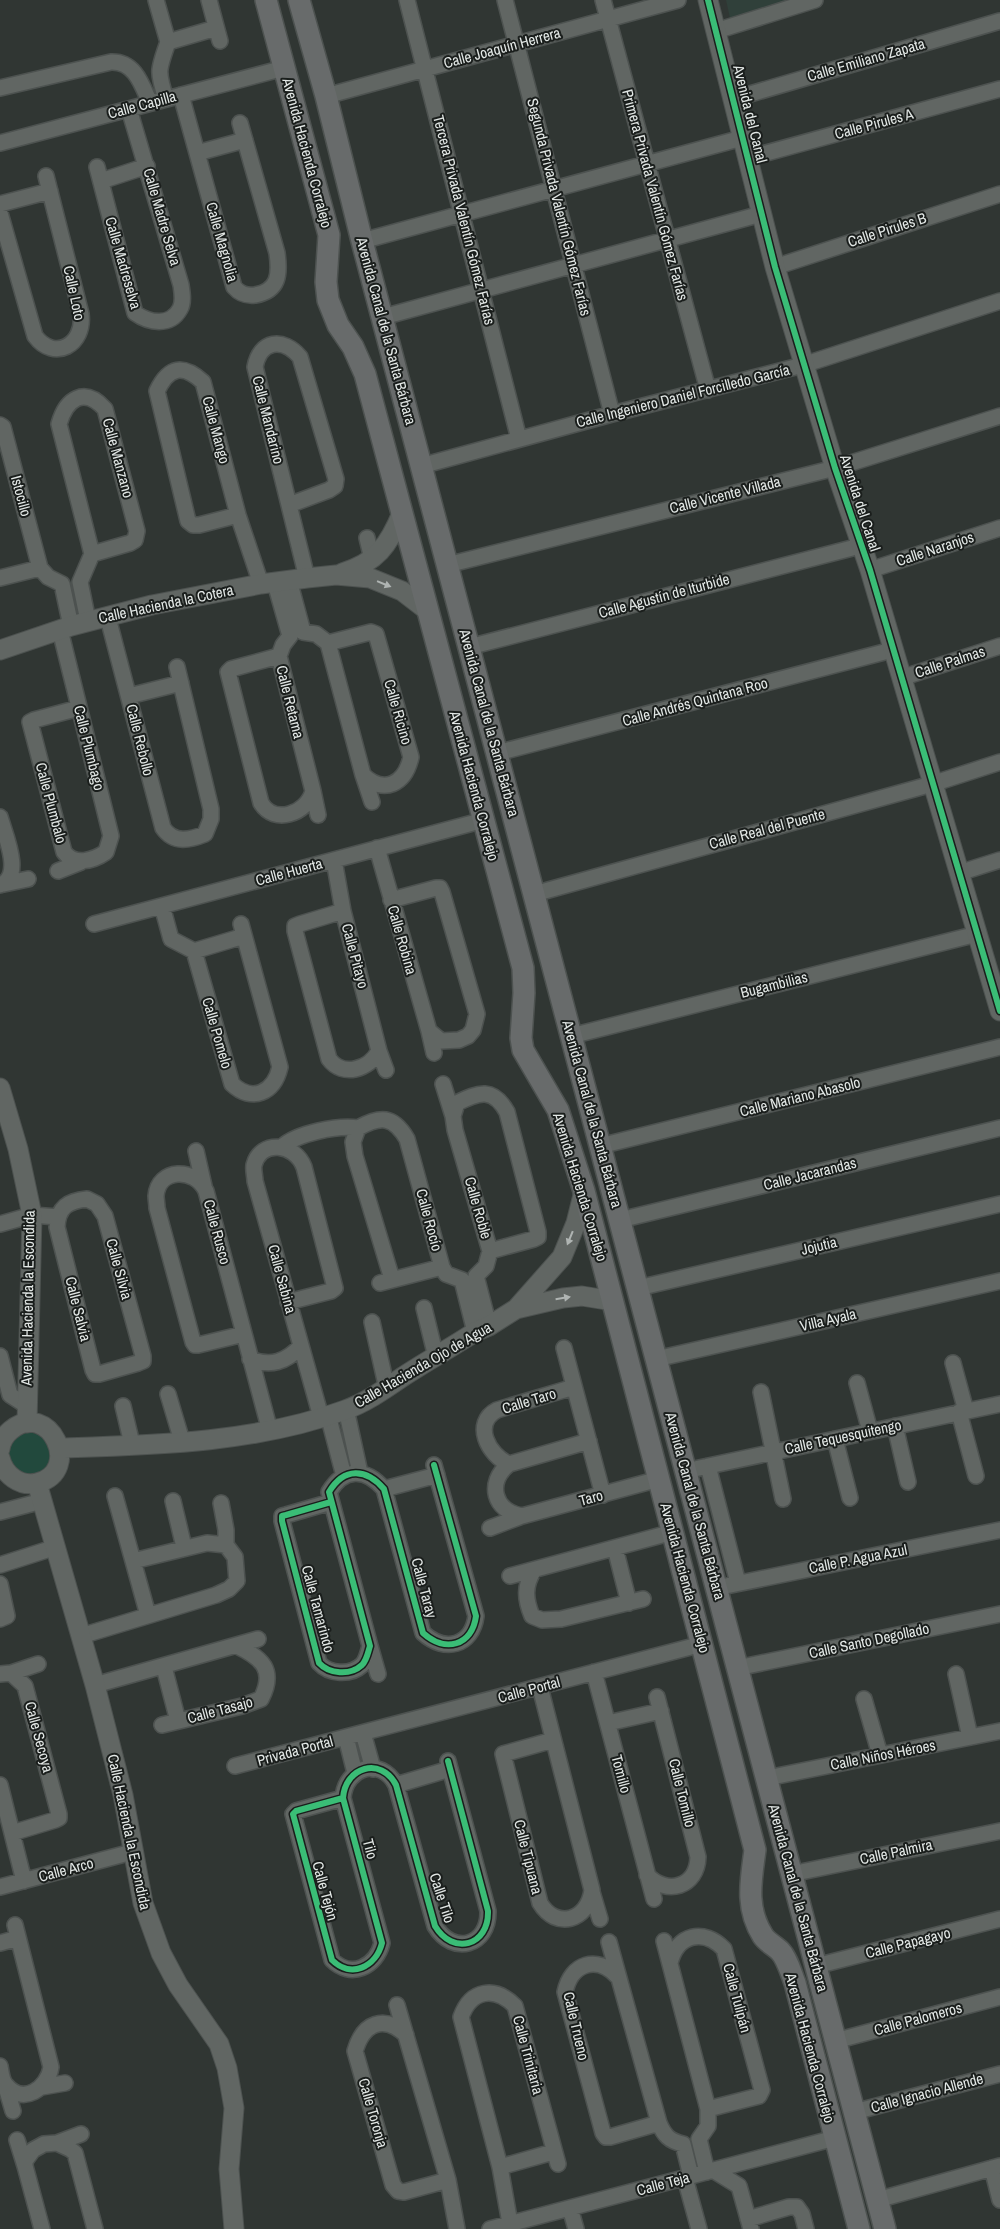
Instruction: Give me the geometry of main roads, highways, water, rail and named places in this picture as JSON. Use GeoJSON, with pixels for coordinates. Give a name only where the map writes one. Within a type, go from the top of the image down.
{"type":"FeatureCollection","features":[{"type":"Feature","properties":{"kind":"main road","name":"Avenida Hacienda Corralejo"},"geometry":{"type":"LineString","coordinates":[[266,0],[329,236],[326,282],[328,300],[338,325],[354,347],[365,374],[522,968],[524,993],[521,1022],[523,1050],[558,1110],[584,1191],[755,1850],[750,1904],[755,1922],[764,1938],[782,1953],[795,1983],[858,2229]]}},
{"type":"Feature","properties":{"kind":"main road","name":"Avenida Canal de la Santa Bárbara"},"geometry":{"type":"LineString","coordinates":[[299,0],[326,96],[362,242],[885,2229]]}},
{"type":"Feature","properties":{"kind":"main road"},"geometry":{"type":"LineString","coordinates":[[596,1238],[621,1225]]}}]}
